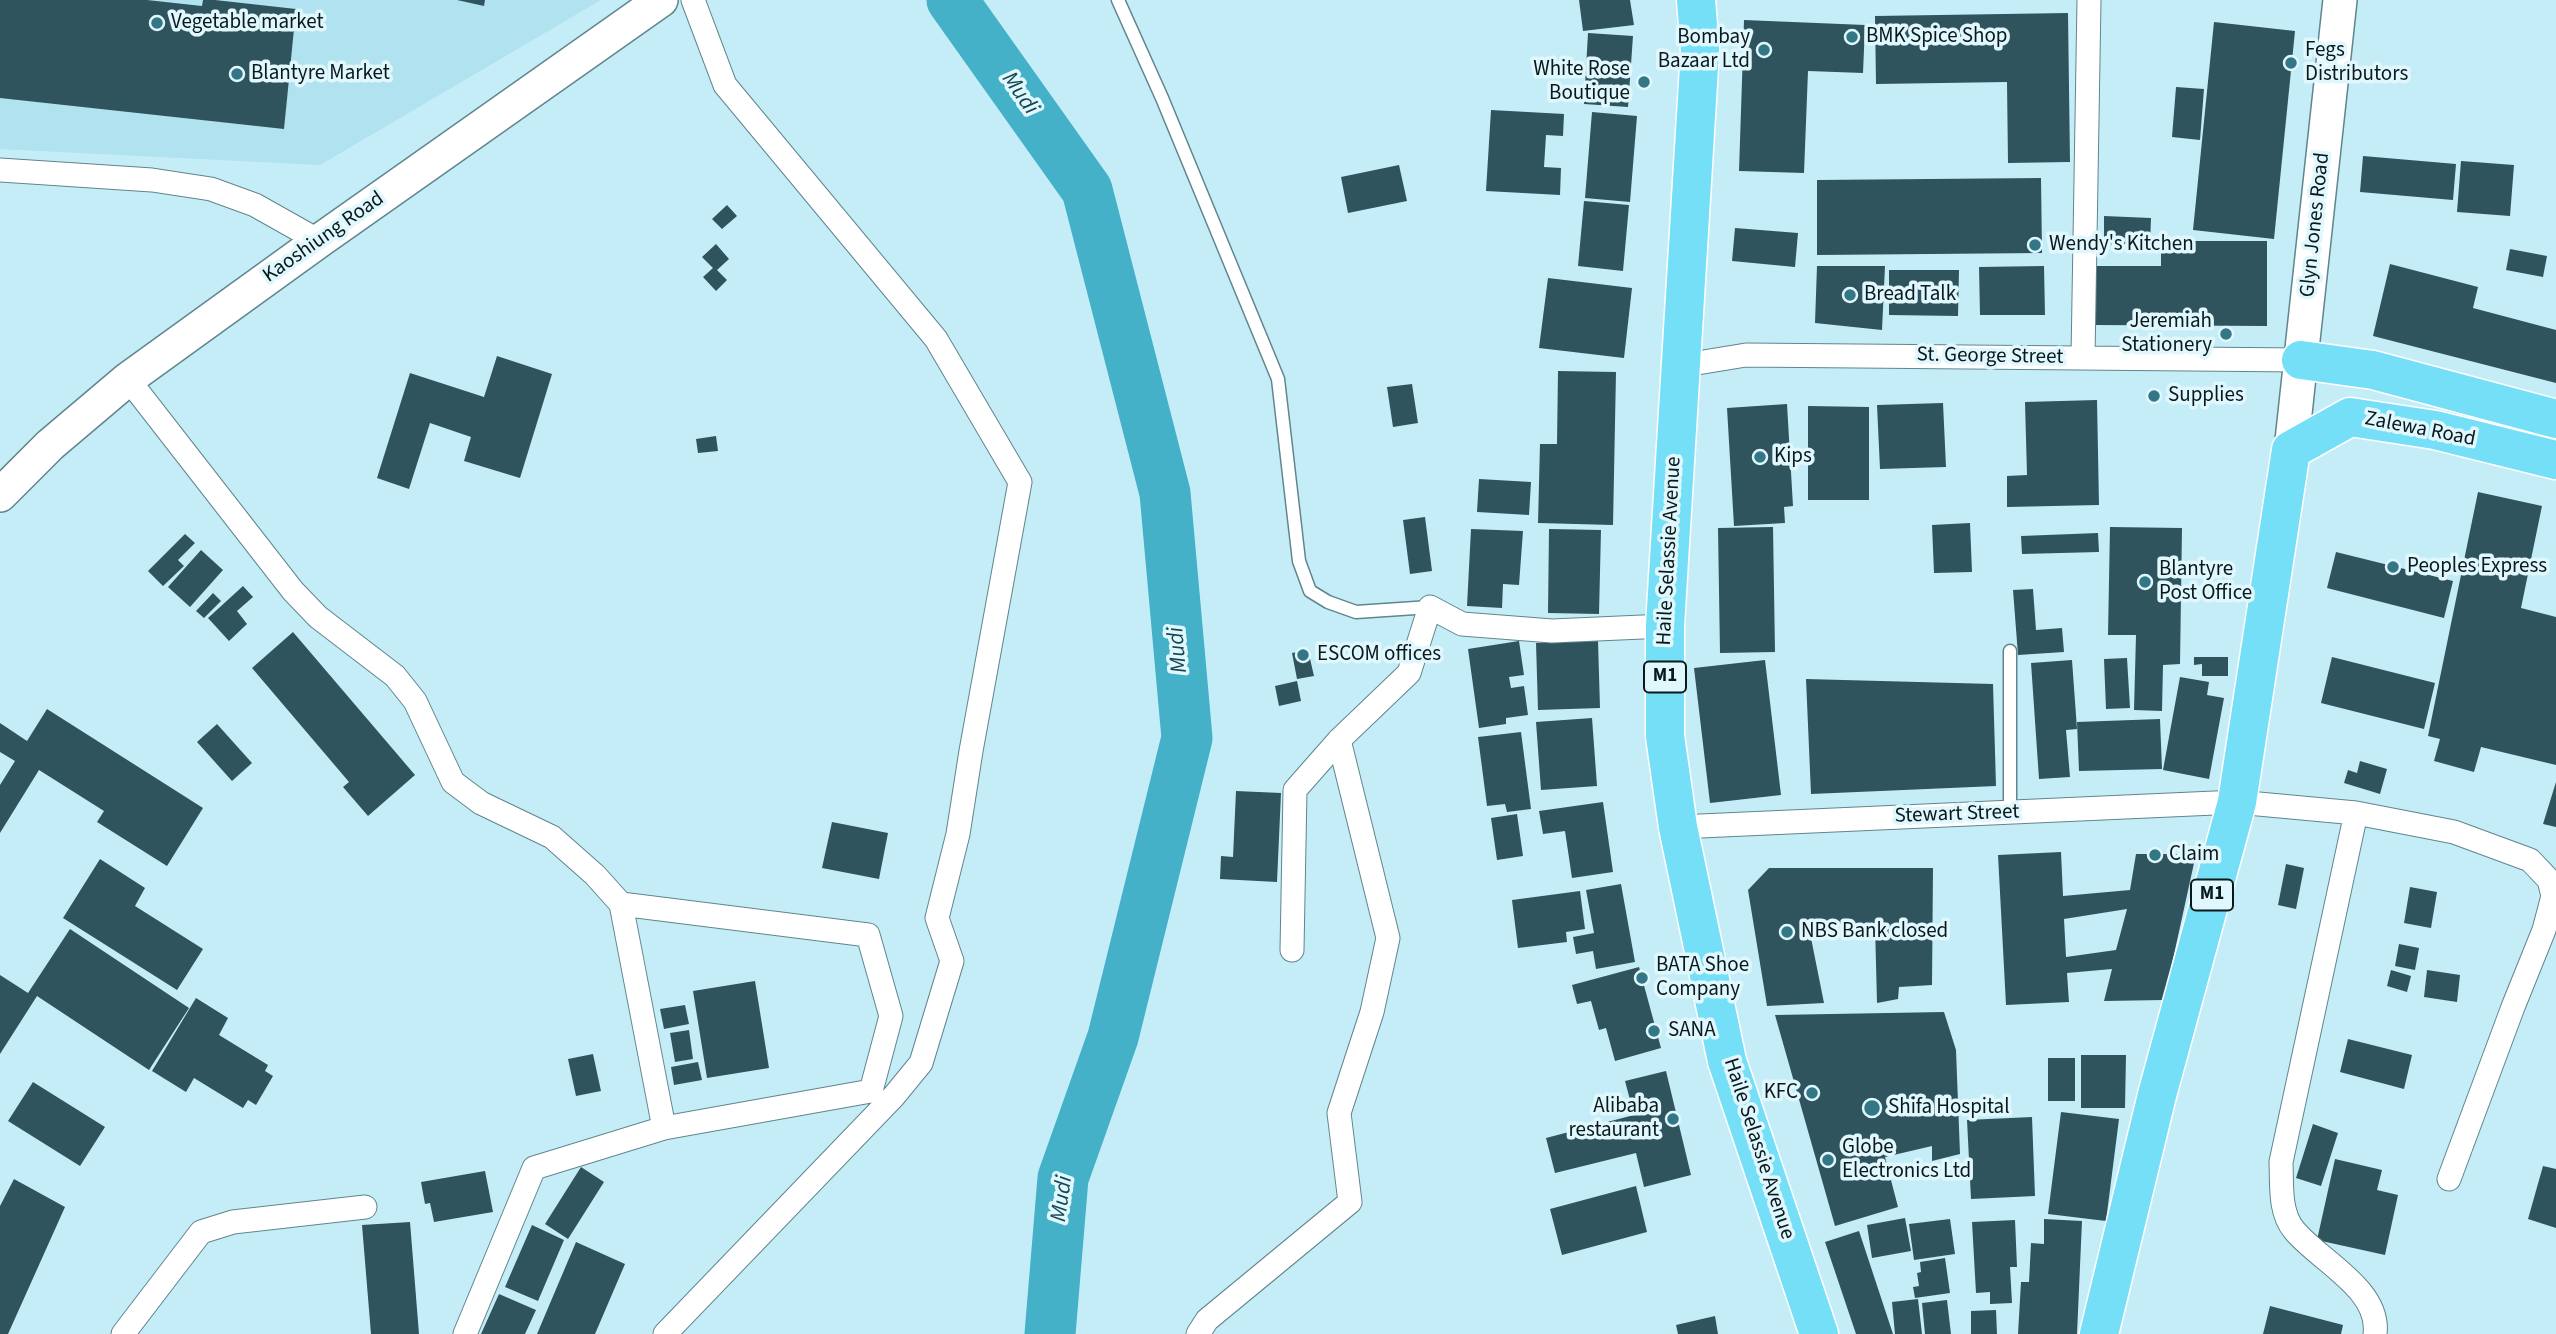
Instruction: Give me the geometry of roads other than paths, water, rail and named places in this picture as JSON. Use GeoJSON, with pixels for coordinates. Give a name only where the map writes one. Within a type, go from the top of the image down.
{"type":"FeatureCollection","features":[{"type":"Feature","properties":{"kind":"highway","name":"Haile Selassie Avenue"},"geometry":{"type":"LineString","coordinates":[[1696,0],[1700,50],[1665,626],[1665,736],[1678,827],[1727,1061],[1819,1334]]}},
{"type":"Feature","properties":{"kind":"highway","name":"Zalewa Road"},"geometry":{"type":"LineString","coordinates":[[2301,360],[2373,370],[2556,419]]}},
{"type":"Feature","properties":{"kind":"highway","name":"Zalewa Road"},"geometry":{"type":"LineString","coordinates":[[2291,450],[2350,417],[2435,430],[2556,460]]}},
{"type":"Feature","properties":{"kind":"highway","name":"M1"},"geometry":{"type":"LineString","coordinates":[[2099,1334],[2157,1095],[2237,802],[2291,450]]}},
{"type":"Feature","properties":{"kind":"street","name":"Kaoshiung Road"},"geometry":{"type":"LineString","coordinates":[[0,495],[50,444],[128,379],[661,0]]}},
{"type":"Feature","properties":{"kind":"street"},"geometry":{"type":"LineString","coordinates":[[665,1334],[884,1107],[921,1063],[952,961],[937,918],[958,834],[1020,482],[936,339],[725,85],[693,0]]}},
{"type":"Feature","properties":{"kind":"street"},"geometry":{"type":"LineString","coordinates":[[2083,358],[2089,0]]}},
{"type":"Feature","properties":{"kind":"street","name":"Glyn Jones Road"},"geometry":{"type":"LineString","coordinates":[[2291,450],[2340,0]]}},
{"type":"Feature","properties":{"kind":"street"},"geometry":{"type":"LineString","coordinates":[[0,170],[152,180],[211,189],[256,205],[319,241]]}},
{"type":"Feature","properties":{"kind":"street","name":"St. George Street"},"geometry":{"type":"LineString","coordinates":[[1679,366],[1746,355],[2301,360]]}},
{"type":"Feature","properties":{"kind":"street"},"geometry":{"type":"LineString","coordinates":[[128,379],[293,591],[318,617],[395,676],[415,701],[453,782],[481,803],[552,837],[595,875],[621,904],[664,1128]]}},
{"type":"Feature","properties":{"kind":"street"},"geometry":{"type":"LineString","coordinates":[[1292,950],[1295,790],[1339,740],[1409,673],[1430,607],[1462,624],[1552,631],[1665,626]]}},
{"type":"Feature","properties":{"kind":"street"},"geometry":{"type":"LineString","coordinates":[[1198,1334],[1207,1320],[1350,1202],[1339,1113],[1372,1012],[1388,938],[1339,740]]}},
{"type":"Feature","properties":{"kind":"street","name":"Stewart Street"},"geometry":{"type":"LineString","coordinates":[[1678,827],[2237,802],[2356,813],[2454,832],[2530,860],[2549,880],[2555,895]]}},
{"type":"Feature","properties":{"kind":"street"},"geometry":{"type":"LineString","coordinates":[[2356,813],[2281,1162],[2282,1203],[2292,1229],[2370,1303],[2375,1334]]}},
{"type":"Feature","properties":{"kind":"street"},"geometry":{"type":"LineString","coordinates":[[2449,1179],[2555,895]]}},
{"type":"Feature","properties":{"kind":"street"},"geometry":{"type":"LineString","coordinates":[[465,1334],[534,1168],[664,1128],[872,1091],[891,1016],[868,935],[621,904]]}},
{"type":"Feature","properties":{"kind":"street"},"geometry":{"type":"LineString","coordinates":[[123,1334],[201,1232],[233,1222],[365,1207]]}},
{"type":"Feature","properties":{"kind":"lane"},"geometry":{"type":"LineString","coordinates":[[1118,0],[1162,98],[1278,379],[1298,561],[1310,591],[1328,603],[1356,612],[1430,607]]}},
{"type":"Feature","properties":{"kind":"lane"},"geometry":{"type":"LineString","coordinates":[[2010,651],[2010,813]]}},
{"type":"Feature","properties":{"kind":"waterway","name":"Mudi"},"geometry":{"type":"LineString","coordinates":[[952,0],[1087,190],[1165,493],[1187,738],[1113,1037],[1063,1178],[1050,1334]]}},
{"type":"Feature","properties":{"kind":"place","name":"Vegetable market"},"geometry":{"type":"Point","coordinates":[157,23]}},
{"type":"Feature","properties":{"kind":"place","name":"BMK Spice Shop"},"geometry":{"type":"Point","coordinates":[1852,37]}},
{"type":"Feature","properties":{"kind":"place","name":"Bombay Bazaar Ltd"},"geometry":{"type":"Point","coordinates":[1764,50]}},
{"type":"Feature","properties":{"kind":"place","name":"Fegs Distributors"},"geometry":{"type":"Point","coordinates":[2291,63]}},
{"type":"Feature","properties":{"kind":"place","name":"Blantyre Market"},"geometry":{"type":"Point","coordinates":[237,74]}},
{"type":"Feature","properties":{"kind":"place","name":"White Rose Boutique"},"geometry":{"type":"Point","coordinates":[1644,82]}},
{"type":"Feature","properties":{"kind":"place","name":"Wendy's Kitchen"},"geometry":{"type":"Point","coordinates":[2035,245]}},
{"type":"Feature","properties":{"kind":"place","name":"Bread Talk"},"geometry":{"type":"Point","coordinates":[1850,295]}},
{"type":"Feature","properties":{"kind":"place","name":"Jeremiah Stationery"},"geometry":{"type":"Point","coordinates":[2226,334]}},
{"type":"Feature","properties":{"kind":"place","name":"Supplies"},"geometry":{"type":"Point","coordinates":[2154,396]}},
{"type":"Feature","properties":{"kind":"place","name":"Kips"},"geometry":{"type":"Point","coordinates":[1760,457]}},
{"type":"Feature","properties":{"kind":"place","name":"Peoples Express"},"geometry":{"type":"Point","coordinates":[2393,567]}},
{"type":"Feature","properties":{"kind":"place","name":"Blantyre Post Office"},"geometry":{"type":"Point","coordinates":[2145,582]}},
{"type":"Feature","properties":{"kind":"place","name":"ESCOM offices"},"geometry":{"type":"Point","coordinates":[1303,655]}},
{"type":"Feature","properties":{"kind":"place","name":"Claim"},"geometry":{"type":"Point","coordinates":[2155,855]}},
{"type":"Feature","properties":{"kind":"place","name":"NBS Bank closed"},"geometry":{"type":"Point","coordinates":[1787,932]}},
{"type":"Feature","properties":{"kind":"place","name":"BATA Shoe Company"},"geometry":{"type":"Point","coordinates":[1642,978]}},
{"type":"Feature","properties":{"kind":"place","name":"SANA"},"geometry":{"type":"Point","coordinates":[1654,1031]}},
{"type":"Feature","properties":{"kind":"place","name":"KFC"},"geometry":{"type":"Point","coordinates":[1812,1093]}},
{"type":"Feature","properties":{"kind":"place","name":"Shifa Hospital"},"geometry":{"type":"Point","coordinates":[1872,1108]}},
{"type":"Feature","properties":{"kind":"place","name":"Alibaba restaurant"},"geometry":{"type":"Point","coordinates":[1673,1119]}},
{"type":"Feature","properties":{"kind":"place","name":"Globe Electronics Ltd"},"geometry":{"type":"Point","coordinates":[1828,1160]}}]}
